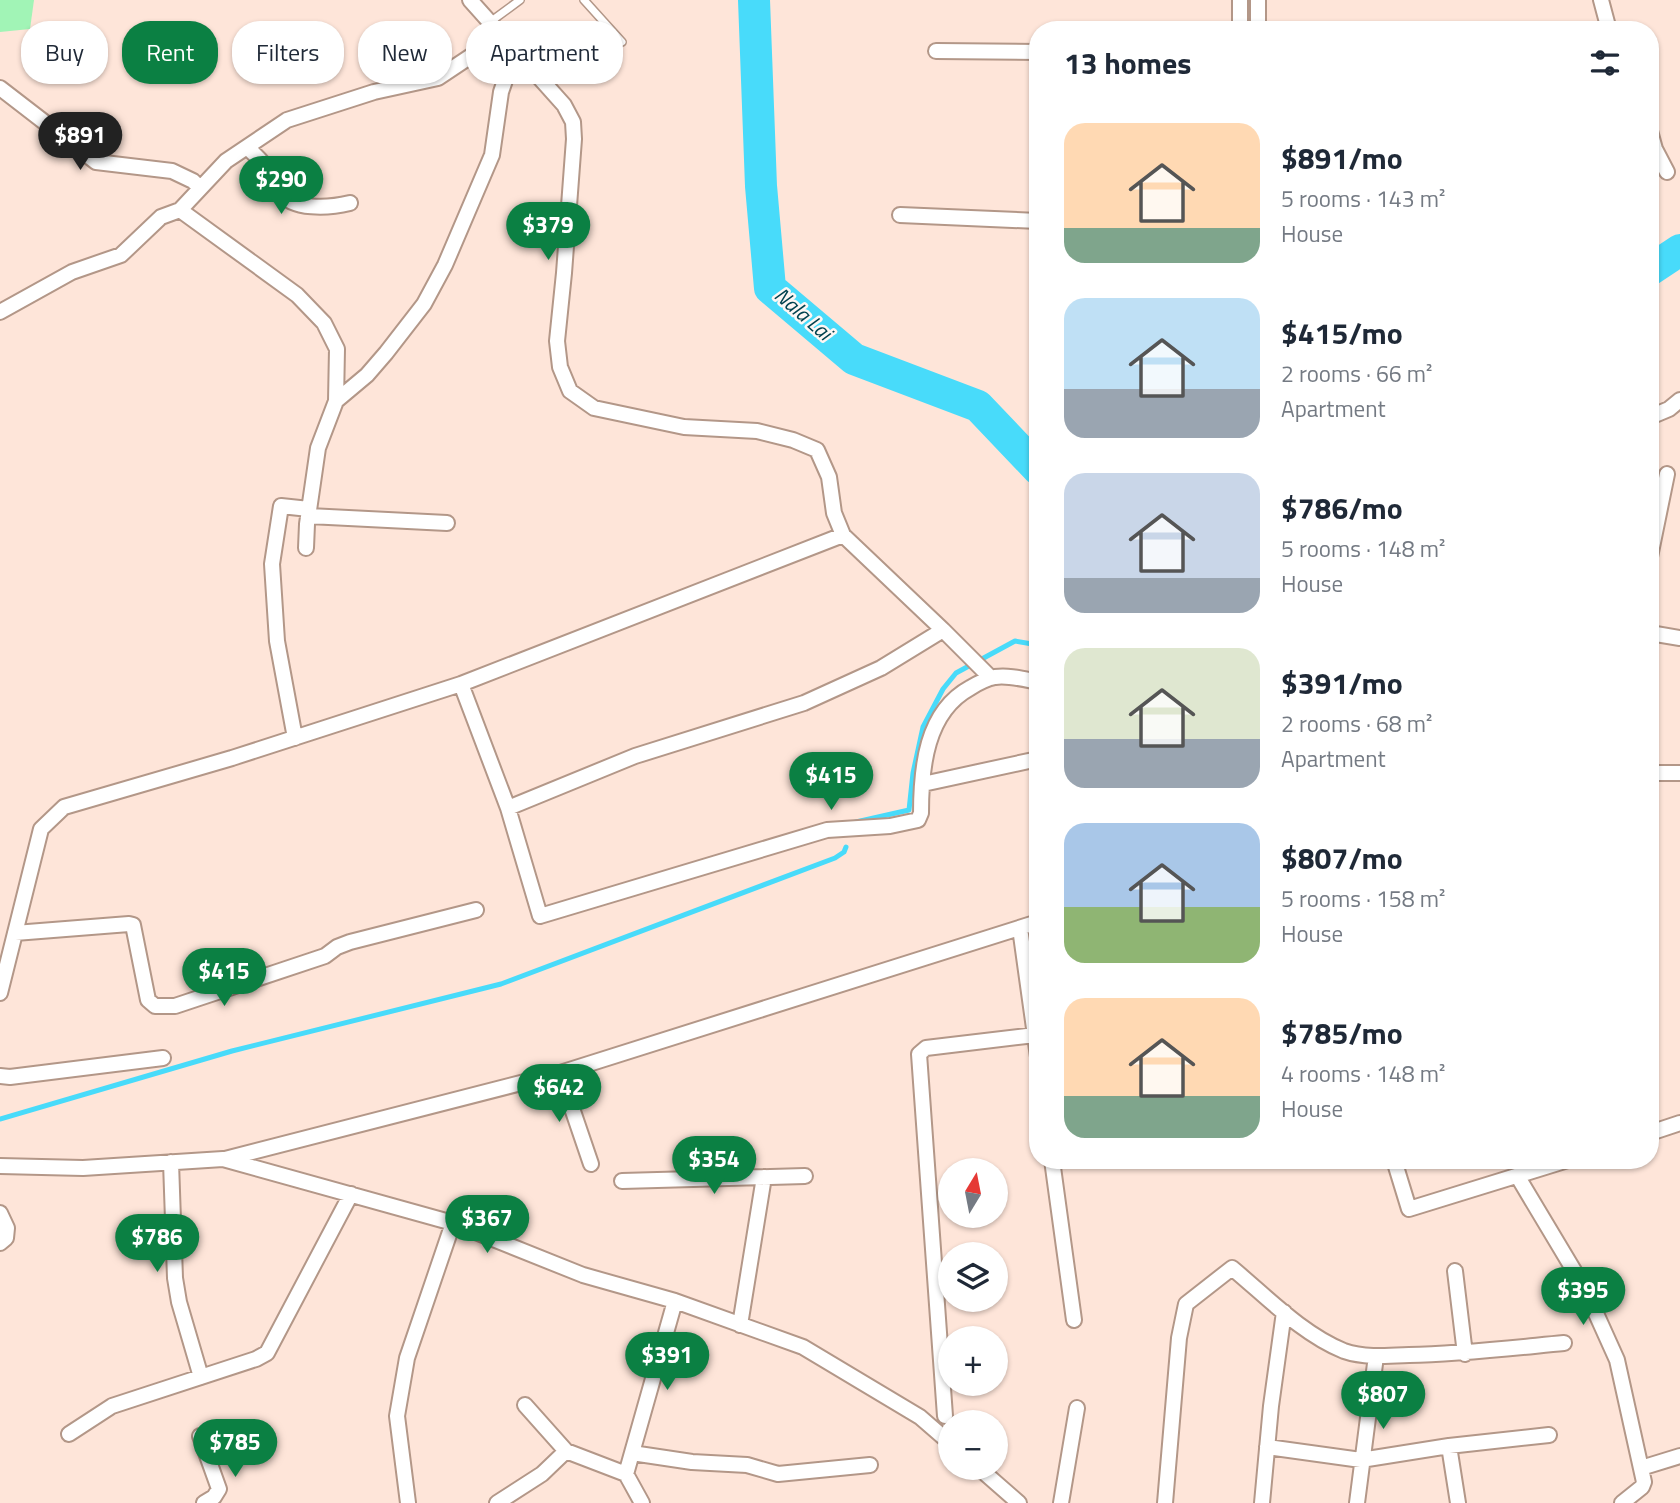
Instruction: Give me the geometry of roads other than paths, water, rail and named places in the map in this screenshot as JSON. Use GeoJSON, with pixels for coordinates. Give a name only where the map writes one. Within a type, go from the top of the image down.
{"type":"FeatureCollection","features":[{"type":"Feature","properties":{"kind":"street"},"geometry":{"type":"LineString","coordinates":[[470,0],[489,21]]}},
{"type":"Feature","properties":{"kind":"street"},"geometry":{"type":"LineString","coordinates":[[1240,0],[1240,21]]}},
{"type":"Feature","properties":{"kind":"street"},"geometry":{"type":"LineString","coordinates":[[1258,0],[1258,21]]}},
{"type":"Feature","properties":{"kind":"street"},"geometry":{"type":"LineString","coordinates":[[1604,2],[1607,21]]}},
{"type":"Feature","properties":{"kind":"street"},"geometry":{"type":"LineString","coordinates":[[936,51],[1029,52]]}},
{"type":"Feature","properties":{"kind":"street"},"geometry":{"type":"LineString","coordinates":[[0,312],[72,272],[121,255],[161,217],[180,210],[226,161],[287,120],[374,92],[438,78],[466,59]]}},
{"type":"Feature","properties":{"kind":"street"},"geometry":{"type":"LineString","coordinates":[[336,401],[367,375],[386,353],[424,304],[445,265],[492,155],[504,84]]}},
{"type":"Feature","properties":{"kind":"street"},"geometry":{"type":"LineString","coordinates":[[545,84],[564,105],[573,121],[574,139],[557,341],[560,367],[570,391],[594,408],[684,427],[757,431],[793,440],[817,450],[829,477],[834,513],[843,535],[991,678]]}},
{"type":"Feature","properties":{"kind":"street"},"geometry":{"type":"LineString","coordinates":[[0,88],[96,162],[172,171],[193,181],[200,188]]}},
{"type":"Feature","properties":{"kind":"street"},"geometry":{"type":"LineString","coordinates":[[247,147],[263,162],[277,189],[293,202],[332,208],[350,204]]}},
{"type":"Feature","properties":{"kind":"street"},"geometry":{"type":"LineString","coordinates":[[1659,157],[1667,172]]}},
{"type":"Feature","properties":{"kind":"street"},"geometry":{"type":"LineString","coordinates":[[180,210],[297,295],[324,323],[337,349],[336,401],[318,448],[306,548]]}},
{"type":"Feature","properties":{"kind":"street"},"geometry":{"type":"LineString","coordinates":[[900,215],[1029,221]]}},
{"type":"Feature","properties":{"kind":"street"},"geometry":{"type":"LineString","coordinates":[[1659,413],[1680,400]]}},
{"type":"Feature","properties":{"kind":"street"},"geometry":{"type":"LineString","coordinates":[[1659,513],[1667,474]]}},
{"type":"Feature","properties":{"kind":"street"},"geometry":{"type":"LineString","coordinates":[[295,738],[277,641],[272,564],[281,506],[309,512],[447,523]]}},
{"type":"Feature","properties":{"kind":"street"},"geometry":{"type":"LineString","coordinates":[[0,993],[41,829],[64,807],[295,738],[461,684],[843,535]]}},
{"type":"Feature","properties":{"kind":"street"},"geometry":{"type":"LineString","coordinates":[[508,808],[635,756],[804,703],[881,668],[943,629]]}},
{"type":"Feature","properties":{"kind":"street"},"geometry":{"type":"LineString","coordinates":[[1659,634],[1680,638]]}},
{"type":"Feature","properties":{"kind":"street"},"geometry":{"type":"LineString","coordinates":[[461,684],[508,808],[540,916],[827,830],[867,828],[918,820],[921,813],[925,757],[942,712],[961,692],[991,678],[1010,677],[1029,680]]}},
{"type":"Feature","properties":{"kind":"street"},"geometry":{"type":"LineString","coordinates":[[923,784],[1029,761]]}},
{"type":"Feature","properties":{"kind":"street"},"geometry":{"type":"LineString","coordinates":[[1659,773],[1680,773]]}},
{"type":"Feature","properties":{"kind":"street"},"geometry":{"type":"LineString","coordinates":[[15,933],[133,925],[148,1000],[155,1006],[175,1006],[325,956],[350,942],[476,910]]}},
{"type":"Feature","properties":{"kind":"street"},"geometry":{"type":"LineString","coordinates":[[0,1166],[83,1168],[223,1159],[561,1073],[1029,925]]}},
{"type":"Feature","properties":{"kind":"street"},"geometry":{"type":"LineString","coordinates":[[1020,928],[1029,981]]}},
{"type":"Feature","properties":{"kind":"street"},"geometry":{"type":"LineString","coordinates":[[945,1410],[919,1054],[926,1048],[1029,1036]]}},
{"type":"Feature","properties":{"kind":"street"},"geometry":{"type":"LineString","coordinates":[[0,1076],[163,1058]]}},
{"type":"Feature","properties":{"kind":"street"},"geometry":{"type":"LineString","coordinates":[[561,1073],[591,1164]]}},
{"type":"Feature","properties":{"kind":"street"},"geometry":{"type":"LineString","coordinates":[[1659,1130],[1680,1123]]}},
{"type":"Feature","properties":{"kind":"street"},"geometry":{"type":"LineString","coordinates":[[223,1159],[453,1223],[583,1276],[675,1301],[803,1347],[920,1417],[938,1433]]}},
{"type":"Feature","properties":{"kind":"street"},"geometry":{"type":"LineString","coordinates":[[171,1162],[175,1278],[179,1302],[201,1377]]}},
{"type":"Feature","properties":{"kind":"street"},"geometry":{"type":"LineString","coordinates":[[1053,1169],[1074,1320]]}},
{"type":"Feature","properties":{"kind":"street"},"geometry":{"type":"LineString","coordinates":[[1397,1169],[1409,1209],[1542,1169]]}},
{"type":"Feature","properties":{"kind":"street"},"geometry":{"type":"LineString","coordinates":[[740,1325],[764,1177]]}},
{"type":"Feature","properties":{"kind":"street"},"geometry":{"type":"LineString","coordinates":[[622,1181],[805,1177]]}},
{"type":"Feature","properties":{"kind":"street"},"geometry":{"type":"LineString","coordinates":[[1518,1177],[1585,1289],[1617,1360],[1641,1468],[1642,1487],[1622,1503]]}},
{"type":"Feature","properties":{"kind":"street"},"geometry":{"type":"LineString","coordinates":[[69,1434],[112,1406],[267,1353],[351,1194]]}},
{"type":"Feature","properties":{"kind":"street"},"geometry":{"type":"LineString","coordinates":[[0,1213],[7,1228],[6,1238],[0,1242]]}},
{"type":"Feature","properties":{"kind":"street"},"geometry":{"type":"LineString","coordinates":[[408,1503],[397,1416],[407,1358],[453,1223]]}},
{"type":"Feature","properties":{"kind":"street"},"geometry":{"type":"LineString","coordinates":[[1165,1503],[1179,1338],[1186,1304],[1232,1268],[1284,1312],[1323,1340],[1346,1352],[1376,1356],[1465,1354],[1564,1343]]}},
{"type":"Feature","properties":{"kind":"street"},"geometry":{"type":"LineString","coordinates":[[1455,1271],[1465,1354]]}},
{"type":"Feature","properties":{"kind":"street"},"geometry":{"type":"LineString","coordinates":[[626,1474],[675,1301]]}},
{"type":"Feature","properties":{"kind":"street"},"geometry":{"type":"LineString","coordinates":[[1262,1503],[1284,1312]]}},
{"type":"Feature","properties":{"kind":"street"},"geometry":{"type":"LineString","coordinates":[[1357,1503],[1376,1356]]}},
{"type":"Feature","properties":{"kind":"street"},"geometry":{"type":"LineString","coordinates":[[525,1405],[566,1451],[626,1474],[642,1503]]}},
{"type":"Feature","properties":{"kind":"street"},"geometry":{"type":"LineString","coordinates":[[1061,1503],[1077,1408]]}},
{"type":"Feature","properties":{"kind":"street"},"geometry":{"type":"LineString","coordinates":[[1267,1447],[1361,1460],[1449,1446],[1549,1435]]}},
{"type":"Feature","properties":{"kind":"street"},"geometry":{"type":"LineString","coordinates":[[200,1436],[219,1489],[214,1497],[204,1503]]}},
{"type":"Feature","properties":{"kind":"street"},"geometry":{"type":"LineString","coordinates":[[1449,1446],[1458,1503]]}},
{"type":"Feature","properties":{"kind":"street"},"geometry":{"type":"LineString","coordinates":[[497,1503],[542,1474],[566,1451]]}},
{"type":"Feature","properties":{"kind":"street"},"geometry":{"type":"LineString","coordinates":[[632,1452],[692,1462],[747,1465],[778,1474],[870,1465]]}},
{"type":"Feature","properties":{"kind":"street"},"geometry":{"type":"LineString","coordinates":[[1641,1468],[1680,1456]]}},
{"type":"Feature","properties":{"kind":"street"},"geometry":{"type":"LineString","coordinates":[[992,1480],[1018,1503]]}},
{"type":"Feature","properties":{"kind":"lane"},"geometry":{"type":"LineString","coordinates":[[491,21],[520,0]]}},
{"type":"Feature","properties":{"kind":"lane"},"geometry":{"type":"LineString","coordinates":[[584,0],[603,21]]}},
{"type":"Feature","properties":{"kind":"waterway","name":"Nala Lai"},"geometry":{"type":"LineString","coordinates":[[754,0],[761,186],[770,288],[854,359],[978,406],[1029,460]]}},
{"type":"Feature","properties":{"kind":"waterway","name":"Nala Lai"},"geometry":{"type":"LineString","coordinates":[[1659,264],[1680,250]]}},
{"type":"Feature","properties":{"kind":"waterway"},"geometry":{"type":"LineString","coordinates":[[855,824],[909,810],[913,773],[923,727],[943,689],[956,673],[1015,641],[1029,643]]}},
{"type":"Feature","properties":{"kind":"waterway"},"geometry":{"type":"LineString","coordinates":[[0,1119],[232,1051],[501,984],[835,858],[844,852],[846,847]]}}]}
